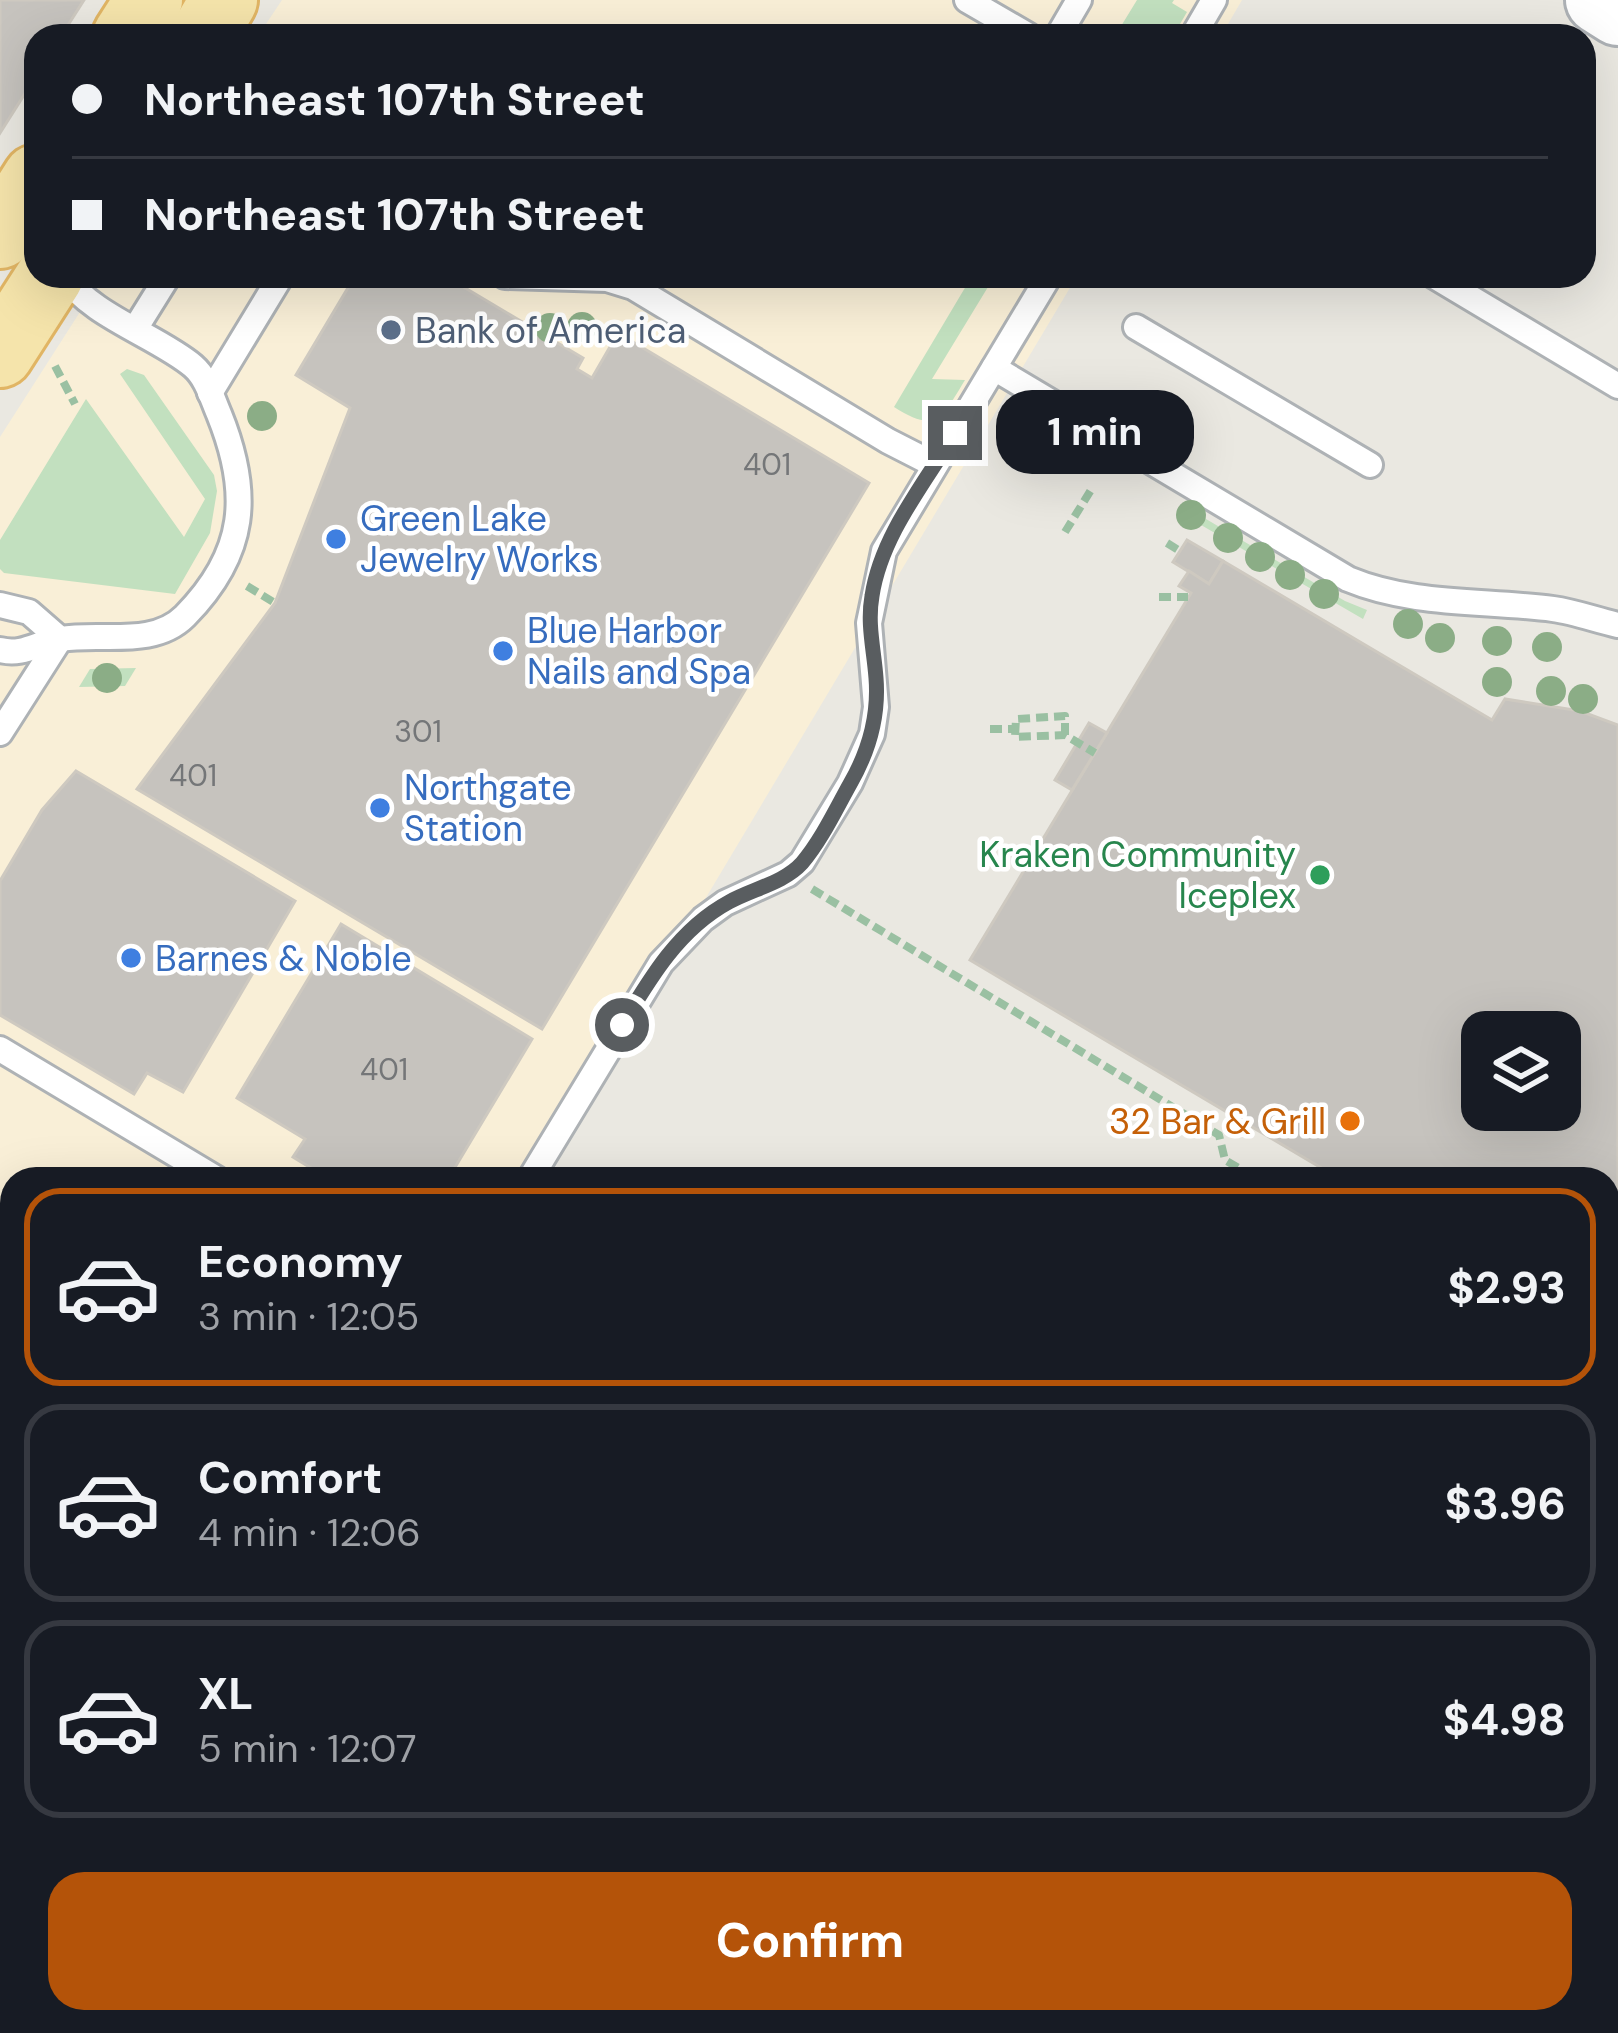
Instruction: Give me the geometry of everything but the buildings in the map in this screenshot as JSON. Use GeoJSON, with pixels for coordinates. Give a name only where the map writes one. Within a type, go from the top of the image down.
{"type":"FeatureCollection","features":[{"type":"Feature","properties":{"kind":"main road"},"geometry":{"type":"LineString","coordinates":[[1599,0],[1618,11]]}},
{"type":"Feature","properties":{"kind":"main road"},"geometry":{"type":"LineString","coordinates":[[0,235],[24,197]]}},
{"type":"Feature","properties":{"kind":"main road"},"geometry":{"type":"LineString","coordinates":[[26,357],[46,288]]}},
{"type":"Feature","properties":{"kind":"lane"},"geometry":{"type":"LineString","coordinates":[[967,0],[1008,24]]}},
{"type":"Feature","properties":{"kind":"lane"},"geometry":{"type":"LineString","coordinates":[[0,650],[16,654],[60,638],[136,636],[170,628],[209,585],[237,532],[241,491],[232,447],[210,393],[191,365],[77,288]]}},
{"type":"Feature","properties":{"kind":"lane"},"geometry":{"type":"LineString","coordinates":[[135,328],[160,288]]}},
{"type":"Feature","properties":{"kind":"lane"},"geometry":{"type":"LineString","coordinates":[[210,393],[274,288]]}},
{"type":"Feature","properties":{"kind":"lane"},"geometry":{"type":"LineString","coordinates":[[635,288],[935,465]]}},
{"type":"Feature","properties":{"kind":"lane"},"geometry":{"type":"LineString","coordinates":[[537,1167],[661,963],[714,911],[788,874],[802,862],[850,784],[868,747],[876,707],[869,623],[884,550],[1042,288]]}},
{"type":"Feature","properties":{"kind":"lane"},"geometry":{"type":"LineString","coordinates":[[1454,288],[1618,386]]}},
{"type":"Feature","properties":{"kind":"lane"},"geometry":{"type":"LineString","coordinates":[[1136,327],[1370,465]]}},
{"type":"Feature","properties":{"kind":"lane"},"geometry":{"type":"LineString","coordinates":[[994,368],[1348,579],[1411,598],[1557,609],[1618,625]]}},
{"type":"Feature","properties":{"kind":"lane"},"geometry":{"type":"LineString","coordinates":[[0,605],[29,612],[60,638]]}},
{"type":"Feature","properties":{"kind":"lane"},"geometry":{"type":"LineString","coordinates":[[0,733],[60,638]]}},
{"type":"Feature","properties":{"kind":"lane"},"geometry":{"type":"LineString","coordinates":[[0,1049],[197,1167]]}},
{"type":"Feature","properties":{"kind":"path"},"geometry":{"type":"LineString","coordinates":[[26,357],[75,404]]}},
{"type":"Feature","properties":{"kind":"path"},"geometry":{"type":"LineString","coordinates":[[1065,532],[1091,490]]}},
{"type":"Feature","properties":{"kind":"path"},"geometry":{"type":"LineString","coordinates":[[1167,543],[1180,551]]}},
{"type":"Feature","properties":{"kind":"path"},"geometry":{"type":"LineString","coordinates":[[247,586],[275,603]]}},
{"type":"Feature","properties":{"kind":"path"},"geometry":{"type":"LineString","coordinates":[[1159,597],[1189,597]]}},
{"type":"Feature","properties":{"kind":"path"},"geometry":{"type":"LineString","coordinates":[[1065,735],[1064,716],[1016,719],[1015,737],[1065,735],[1095,753]]}},
{"type":"Feature","properties":{"kind":"path"},"geometry":{"type":"LineString","coordinates":[[990,729],[1016,728]]}},
{"type":"Feature","properties":{"kind":"path"},"geometry":{"type":"LineString","coordinates":[[824,896],[1219,1135],[1226,1160],[1237,1167]]}},
{"type":"Feature","properties":{"kind":"shaded area"},"geometry":{"type":"Polygon","coordinates":[[[282,0],[1242,0],[1228,24],[266,24],[282,0]]]}},
{"type":"Feature","properties":{"kind":"shaded area","name":"Northgate Station"},"geometry":{"type":"Polygon","coordinates":[[[95,288],[1070,288],[545,1167],[0,1167],[0,437],[95,288]]]}},
{"type":"Feature","properties":{"kind":"green space"},"geometry":{"type":"Polygon","coordinates":[[[1137,0],[1174,0],[1187,12],[1180,24],[1122,24],[1137,0]]]}},
{"type":"Feature","properties":{"kind":"green space"},"geometry":{"type":"Polygon","coordinates":[[[965,288],[987,288],[932,379],[965,380],[944,412],[920,420],[894,407],[965,288]]]}},
{"type":"Feature","properties":{"kind":"green space"},"geometry":{"type":"Polygon","coordinates":[[[127,369],[144,375],[214,475],[217,491],[210,533],[175,594],[4,573],[0,540],[86,399],[184,537],[205,499],[120,374],[127,369]]]}},
{"type":"Feature","properties":{"kind":"green space"},"geometry":{"type":"Polygon","coordinates":[[[1184,506],[1367,610],[1363,619],[1177,511],[1184,506]]]}},
{"type":"Feature","properties":{"kind":"green space"},"geometry":{"type":"Polygon","coordinates":[[[136,668],[125,686],[79,687],[90,669],[136,668]]]}},
{"type":"Feature","properties":{"kind":"place","name":"Bank of America"},"geometry":{"type":"Point","coordinates":[391,330]}},
{"type":"Feature","properties":{"kind":"place","name":"Green Lake Jewelry Works"},"geometry":{"type":"Point","coordinates":[336,539]}},
{"type":"Feature","properties":{"kind":"place","name":"Blue Harbor Nails and Spa"},"geometry":{"type":"Point","coordinates":[503,651]}},
{"type":"Feature","properties":{"kind":"place","name":"Northgate Station"},"geometry":{"type":"Point","coordinates":[380,808]}},
{"type":"Feature","properties":{"kind":"place","name":"Kraken Community Iceplex"},"geometry":{"type":"Point","coordinates":[1320,875]}},
{"type":"Feature","properties":{"kind":"place","name":"Barnes & Noble"},"geometry":{"type":"Point","coordinates":[131,958]}},
{"type":"Feature","properties":{"kind":"place","name":"32 Bar & Grill"},"geometry":{"type":"Point","coordinates":[1350,1121]}},
{"type":"Feature","properties":{"kind":"route"},"geometry":{"type":"LineString","coordinates":[[622,1025],[661,963],[703,919],[802,862],[850,784],[872,734],[876,707],[869,623],[878,570],[884,550],[955,433]]}}]}
